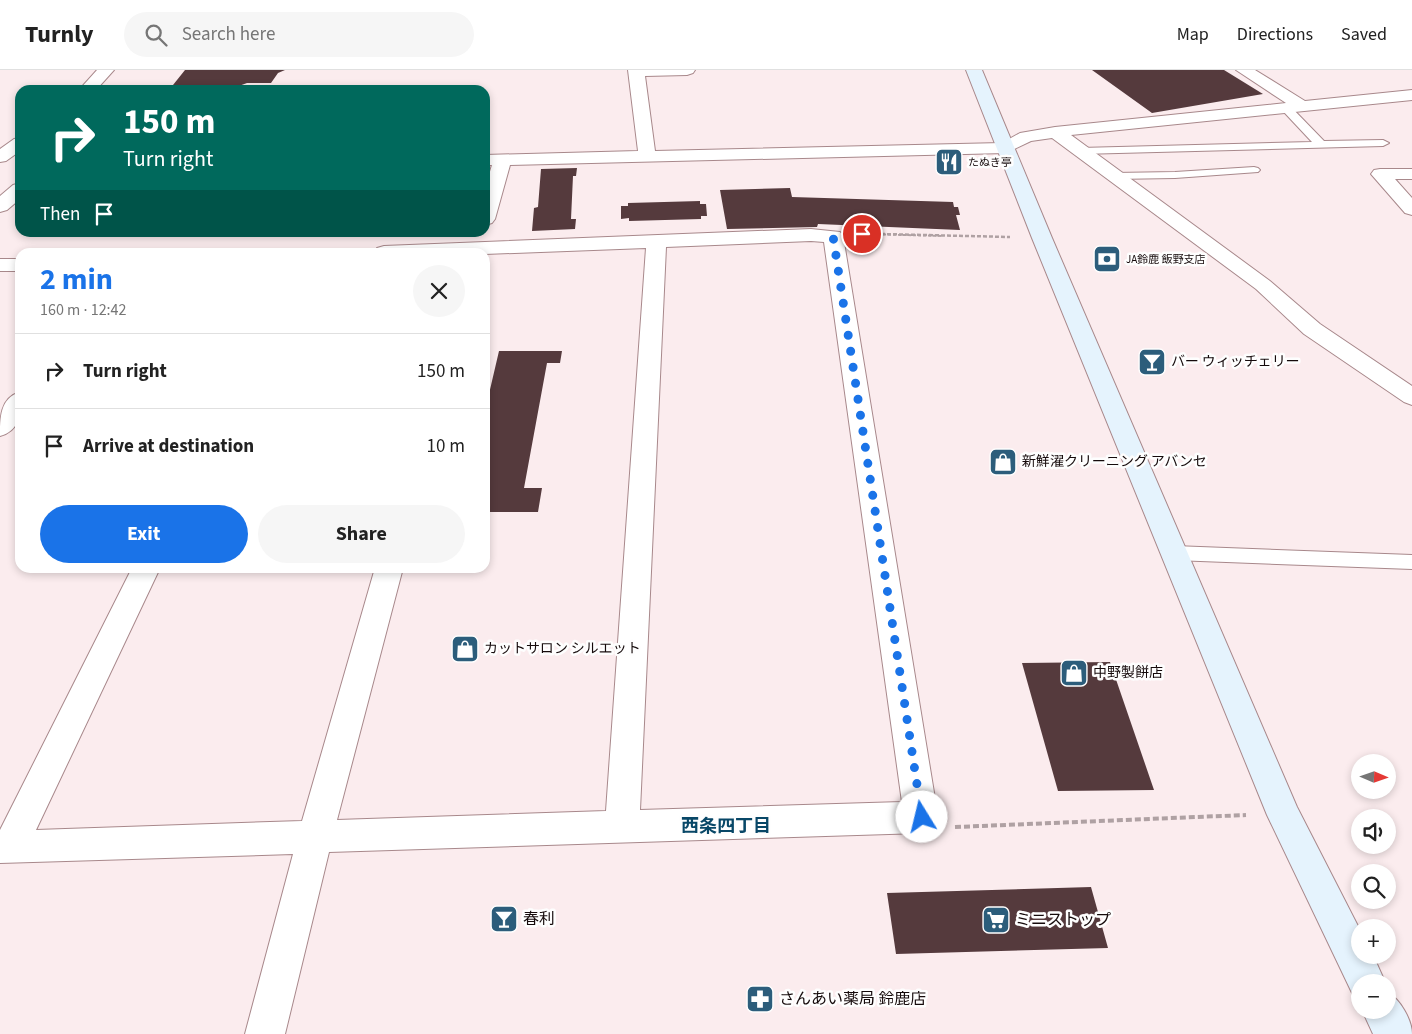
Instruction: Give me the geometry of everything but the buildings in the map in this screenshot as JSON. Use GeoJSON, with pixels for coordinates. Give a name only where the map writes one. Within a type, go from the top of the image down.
{"type":"FeatureCollection","features":[{"type":"Feature","properties":{"kind":"street"},"geometry":{"type":"LineString","coordinates":[[92,85],[106,70]]}},
{"type":"Feature","properties":{"kind":"street"},"geometry":{"type":"LineString","coordinates":[[647,155],[636,70],[687,70]]}},
{"type":"Feature","properties":{"kind":"street"},"geometry":{"type":"LineString","coordinates":[[974,70],[1042,238],[1284,815],[1362,974]]}},
{"type":"Feature","properties":{"kind":"street"},"geometry":{"type":"LineString","coordinates":[[1244,70],[1294,108]]}},
{"type":"Feature","properties":{"kind":"street"},"geometry":{"type":"LineString","coordinates":[[490,186],[494,159],[1006,148],[1026,137],[1055,132],[1412,94]]}},
{"type":"Feature","properties":{"kind":"street"},"geometry":{"type":"LineString","coordinates":[[1055,132],[1263,285],[1312,329],[1412,397]]}},
{"type":"Feature","properties":{"kind":"street"},"geometry":{"type":"LineString","coordinates":[[0,157],[15,146]]}},
{"type":"Feature","properties":{"kind":"street"},"geometry":{"type":"LineString","coordinates":[[1412,174],[1380,174],[1412,209]]}},
{"type":"Feature","properties":{"kind":"street"},"geometry":{"type":"LineString","coordinates":[[0,206],[15,181]]}},
{"type":"Feature","properties":{"kind":"street"},"geometry":{"type":"LineString","coordinates":[[143,573],[5,846],[922,817],[833,236],[811,235],[656,242],[478,245],[438,248]]}},
{"type":"Feature","properties":{"kind":"street"},"geometry":{"type":"LineString","coordinates":[[622,826],[656,242]]}},
{"type":"Feature","properties":{"kind":"street"},"geometry":{"type":"LineString","coordinates":[[0,265],[15,265]]}},
{"type":"Feature","properties":{"kind":"street"},"geometry":{"type":"LineString","coordinates":[[0,428],[15,407]]}},
{"type":"Feature","properties":{"kind":"street"},"geometry":{"type":"LineString","coordinates":[[265,1034],[315,837],[388,573]]}},
{"type":"Feature","properties":{"kind":"street"},"geometry":{"type":"LineString","coordinates":[[1386,1019],[1395,1034]]}},
{"type":"Feature","properties":{"kind":"lane"},"geometry":{"type":"LineString","coordinates":[[1294,108],[1322,146]]}},
{"type":"Feature","properties":{"kind":"lane"},"geometry":{"type":"LineString","coordinates":[[1080,151],[1383,143]]}},
{"type":"Feature","properties":{"kind":"lane"},"geometry":{"type":"LineString","coordinates":[[1114,176],[1175,175],[1254,170]]}},
{"type":"Feature","properties":{"kind":"lane"},"geometry":{"type":"LineString","coordinates":[[1174,553],[1412,562]]}},
{"type":"Feature","properties":{"kind":"path"},"geometry":{"type":"LineString","coordinates":[[833,236],[842,234],[1010,237]]}},
{"type":"Feature","properties":{"kind":"path"},"geometry":{"type":"LineString","coordinates":[[922,817],[947,827],[1246,816]]}},
{"type":"Feature","properties":{"kind":"place","name":"たぬき亭"},"geometry":{"type":"Point","coordinates":[949,162]}},
{"type":"Feature","properties":{"kind":"place","name":"JA鈴鹿 飯野支店"},"geometry":{"type":"Point","coordinates":[1107,259]}},
{"type":"Feature","properties":{"kind":"place","name":"バー ウィッチェリー"},"geometry":{"type":"Point","coordinates":[1152,362]}},
{"type":"Feature","properties":{"kind":"place","name":"新鮮濯クリーニング アバンセ"},"geometry":{"type":"Point","coordinates":[1003,462]}},
{"type":"Feature","properties":{"kind":"place","name":"カットサロン シルエット"},"geometry":{"type":"Point","coordinates":[465,649]}},
{"type":"Feature","properties":{"kind":"place","name":"中野製餅店"},"geometry":{"type":"Point","coordinates":[1074,673]}},
{"type":"Feature","properties":{"kind":"place","name":"春利"},"geometry":{"type":"Point","coordinates":[504,919]}},
{"type":"Feature","properties":{"kind":"place","name":"ミニストップ"},"geometry":{"type":"Point","coordinates":[996,920]}},
{"type":"Feature","properties":{"kind":"place","name":"さんあい薬局 鈴鹿店"},"geometry":{"type":"Point","coordinates":[760,999]}},
{"type":"Feature","properties":{"kind":"district","name":"西条四丁目"},"geometry":{"type":"Point","coordinates":[726,826]}},
{"type":"Feature","properties":{"kind":"route"},"geometry":{"type":"LineString","coordinates":[[862,234],[833,236],[922,817]]}}]}
